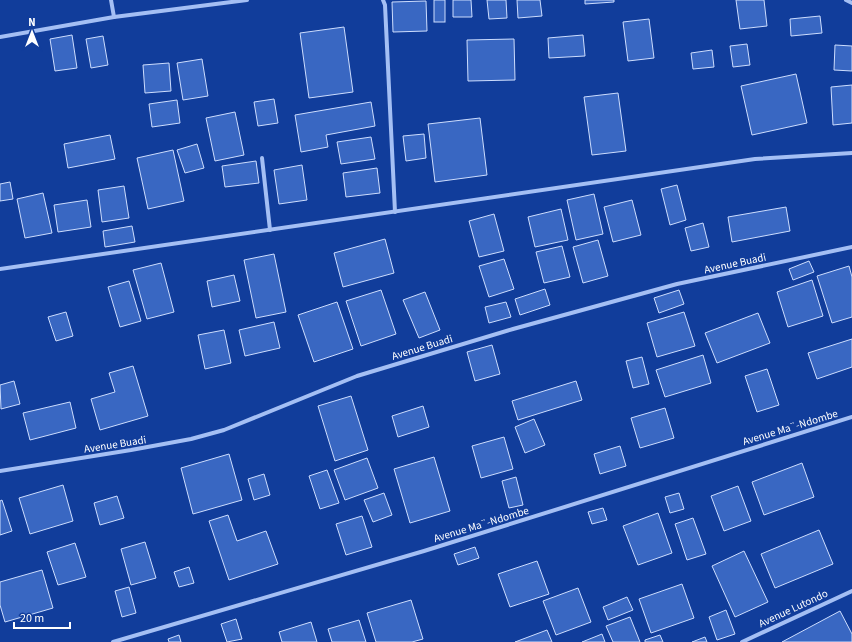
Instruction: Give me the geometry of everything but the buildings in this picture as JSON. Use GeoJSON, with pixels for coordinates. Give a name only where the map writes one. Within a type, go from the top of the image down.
{"type":"FeatureCollection","features":[{"type":"Feature","properties":{"kind":"street"},"geometry":{"type":"LineString","coordinates":[[111,0],[114,17]]}},
{"type":"Feature","properties":{"kind":"street"},"geometry":{"type":"LineString","coordinates":[[0,37],[114,17],[247,0]]}},
{"type":"Feature","properties":{"kind":"street"},"geometry":{"type":"LineString","coordinates":[[383,0],[385,6],[395,212]]}},
{"type":"Feature","properties":{"kind":"street"},"geometry":{"type":"LineString","coordinates":[[846,0],[852,3]]}},
{"type":"Feature","properties":{"kind":"street"},"geometry":{"type":"LineString","coordinates":[[0,269],[755,160],[852,153]]}},
{"type":"Feature","properties":{"kind":"street"},"geometry":{"type":"LineString","coordinates":[[262,158],[270,230]]}},
{"type":"Feature","properties":{"kind":"street","name":"Avenue Buadi"},"geometry":{"type":"LineString","coordinates":[[0,471],[190,439],[224,430],[357,376],[513,329],[677,284],[852,247]]}},
{"type":"Feature","properties":{"kind":"street","name":"Avenue Ma¨-Ndombe"},"geometry":{"type":"LineString","coordinates":[[113,642],[424,551],[852,417]]}},
{"type":"Feature","properties":{"kind":"street","name":"Avenue Lutondo"},"geometry":{"type":"LineString","coordinates":[[742,642],[852,591]]}}]}
